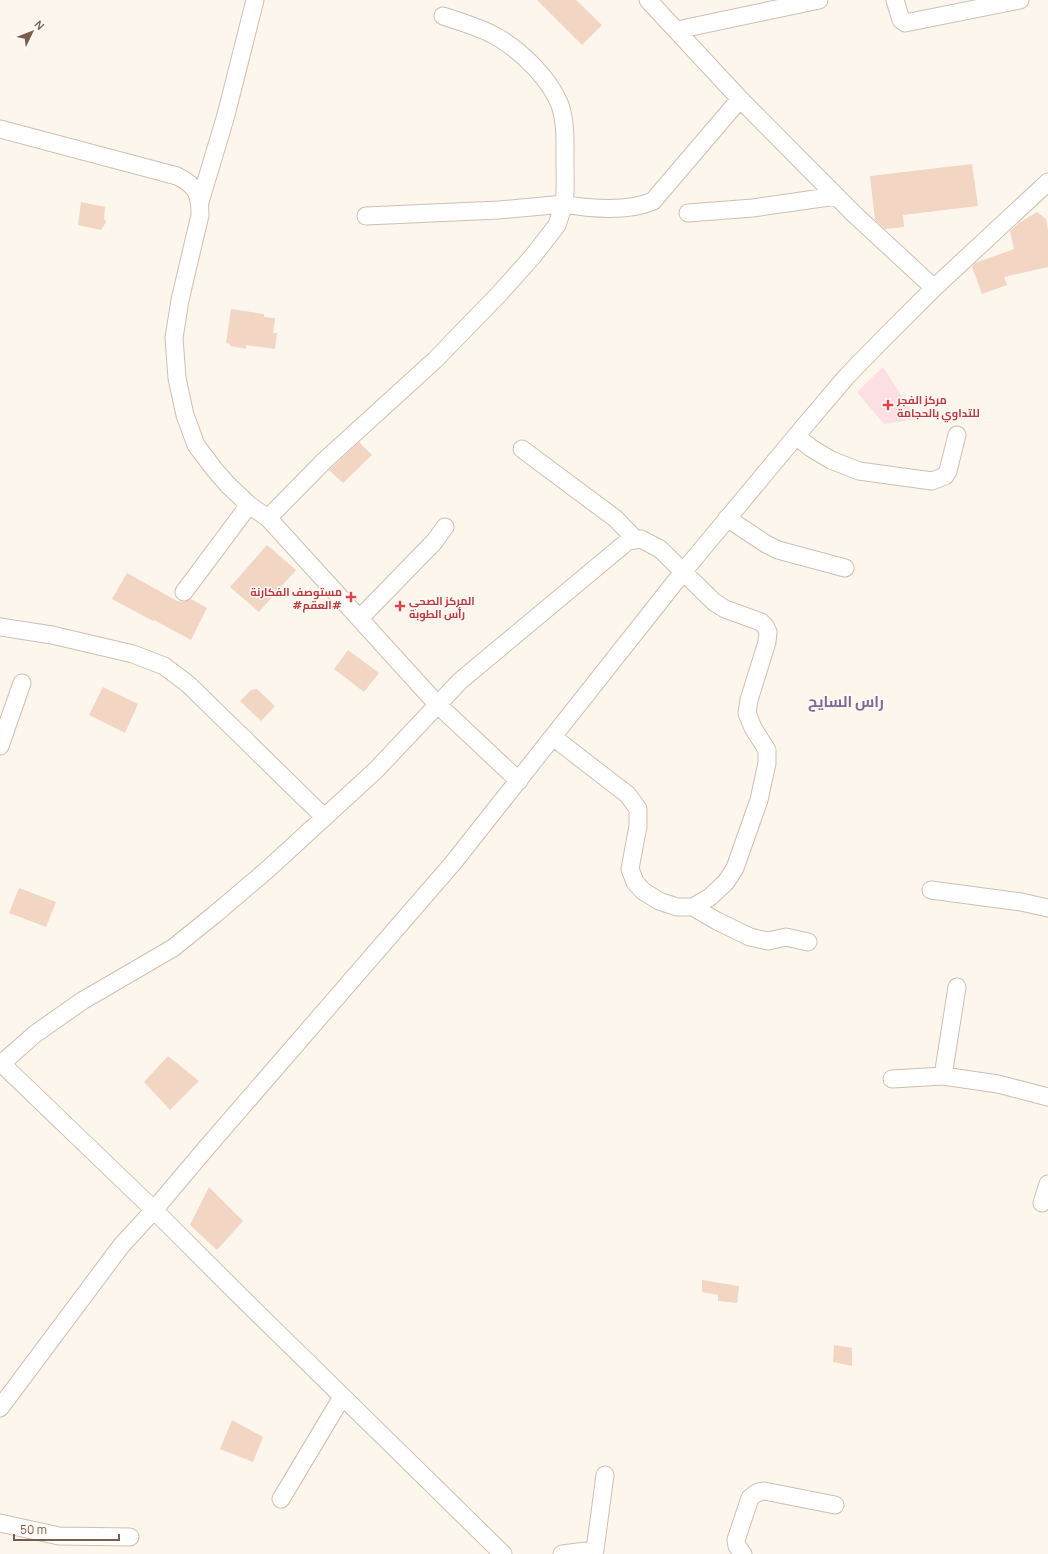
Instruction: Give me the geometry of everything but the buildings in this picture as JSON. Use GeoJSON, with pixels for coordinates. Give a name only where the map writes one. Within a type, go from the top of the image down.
{"type":"FeatureCollection","features":[{"type":"Feature","properties":{"kind":"street"},"geometry":{"type":"LineString","coordinates":[[255,0],[226,115],[200,202],[200,215],[180,300],[174,338],[177,378],[185,415],[196,445],[228,485],[248,505],[268,518],[437,704],[519,781]]}},
{"type":"Feature","properties":{"kind":"street"},"geometry":{"type":"LineString","coordinates":[[648,0],[740,99],[836,196],[934,288]]}},
{"type":"Feature","properties":{"kind":"street"},"geometry":{"type":"LineString","coordinates":[[677,30],[819,0]]}},
{"type":"Feature","properties":{"kind":"street"},"geometry":{"type":"LineString","coordinates":[[895,0],[901,20],[905,23],[1020,0]]}},
{"type":"Feature","properties":{"kind":"street"},"geometry":{"type":"LineString","coordinates":[[268,518],[324,461],[435,360],[500,293],[533,256],[557,225],[564,204],[566,133],[560,105],[553,92],[542,75],[517,50],[498,37],[443,16]]}},
{"type":"Feature","properties":{"kind":"street"},"geometry":{"type":"LineString","coordinates":[[366,216],[499,210],[564,204],[579,207],[624,207],[644,204],[653,201],[740,99]]}},
{"type":"Feature","properties":{"kind":"street"},"geometry":{"type":"LineString","coordinates":[[0,129],[177,176],[189,182],[196,191],[200,202]]}},
{"type":"Feature","properties":{"kind":"street"},"geometry":{"type":"LineString","coordinates":[[0,1408],[121,1246],[154,1210],[438,881],[554,737],[683,572],[796,436],[852,371],[934,288],[1048,182]]}},
{"type":"Feature","properties":{"kind":"street"},"geometry":{"type":"LineString","coordinates":[[688,213],[753,208],[836,196]]}},
{"type":"Feature","properties":{"kind":"street"},"geometry":{"type":"LineString","coordinates":[[796,436],[811,448],[831,460],[859,471],[932,481],[940,479],[948,472],[957,435]]}},
{"type":"Feature","properties":{"kind":"street"},"geometry":{"type":"LineString","coordinates":[[522,449],[616,518],[635,539]]}},
{"type":"Feature","properties":{"kind":"street"},"geometry":{"type":"LineString","coordinates":[[184,592],[248,505]]}},
{"type":"Feature","properties":{"kind":"street"},"geometry":{"type":"LineString","coordinates":[[727,518],[766,544],[778,550],[846,568]]}},
{"type":"Feature","properties":{"kind":"street"},"geometry":{"type":"LineString","coordinates":[[360,618],[434,542],[445,527]]}},
{"type":"Feature","properties":{"kind":"street"},"geometry":{"type":"LineString","coordinates":[[503,1554],[342,1397],[154,1210],[1,1063],[35,1034],[82,1001],[172,948],[267,870],[376,770],[460,681],[614,552],[628,541],[635,539],[641,539],[660,549],[714,602],[725,610],[761,622],[768,632],[767,642],[749,700],[747,713],[753,728],[767,750],[767,763],[759,800],[735,868],[726,882],[715,892],[693,907]]}},
{"type":"Feature","properties":{"kind":"street"},"geometry":{"type":"LineString","coordinates":[[0,627],[52,635],[100,645],[133,654],[164,666],[188,684],[324,817]]}},
{"type":"Feature","properties":{"kind":"street"},"geometry":{"type":"LineString","coordinates":[[0,746],[22,683]]}},
{"type":"Feature","properties":{"kind":"street"},"geometry":{"type":"LineString","coordinates":[[554,737],[628,795],[638,810],[638,826],[630,869],[635,882],[643,891],[659,901],[677,907],[693,907],[717,921],[750,937],[768,941],[786,937],[808,942]]}},
{"type":"Feature","properties":{"kind":"street"},"geometry":{"type":"LineString","coordinates":[[931,890],[1021,902],[1048,908]]}},
{"type":"Feature","properties":{"kind":"street"},"geometry":{"type":"LineString","coordinates":[[943,1076],[957,987]]}},
{"type":"Feature","properties":{"kind":"street"},"geometry":{"type":"LineString","coordinates":[[892,1079],[943,1076],[998,1084],[1048,1097]]}},
{"type":"Feature","properties":{"kind":"street"},"geometry":{"type":"LineString","coordinates":[[1042,1203],[1048,1184]]}},
{"type":"Feature","properties":{"kind":"street"},"geometry":{"type":"LineString","coordinates":[[282,1499],[342,1397]]}},
{"type":"Feature","properties":{"kind":"street"},"geometry":{"type":"LineString","coordinates":[[562,1554],[595,1550],[605,1475]]}},
{"type":"Feature","properties":{"kind":"street"},"geometry":{"type":"LineString","coordinates":[[743,1554],[737,1546],[736,1540],[750,1498],[754,1494],[764,1491],[835,1505]]}},
{"type":"Feature","properties":{"kind":"street"},"geometry":{"type":"LineString","coordinates":[[0,1523],[59,1536],[130,1537]]}},
{"type":"Feature","properties":{"kind":"shaded area","name":"مركز الفجر للتداوي بالحجامة"},"geometry":{"type":"Polygon","coordinates":[[[883,367],[917,419],[884,424],[857,392],[883,367]]]}},
{"type":"Feature","properties":{"kind":"place","name":"مركز الفجر للتداوي بالحجامة"},"geometry":{"type":"Point","coordinates":[888,405]}},
{"type":"Feature","properties":{"kind":"place","name":"مستوصف الفكارنة #العقم#"},"geometry":{"type":"Point","coordinates":[351,597]}},
{"type":"Feature","properties":{"kind":"place","name":"المركز الصحي رأس الطوبة"},"geometry":{"type":"Point","coordinates":[400,606]}},
{"type":"Feature","properties":{"kind":"district","name":"راس السايح"},"geometry":{"type":"Point","coordinates":[846,701]}}]}
